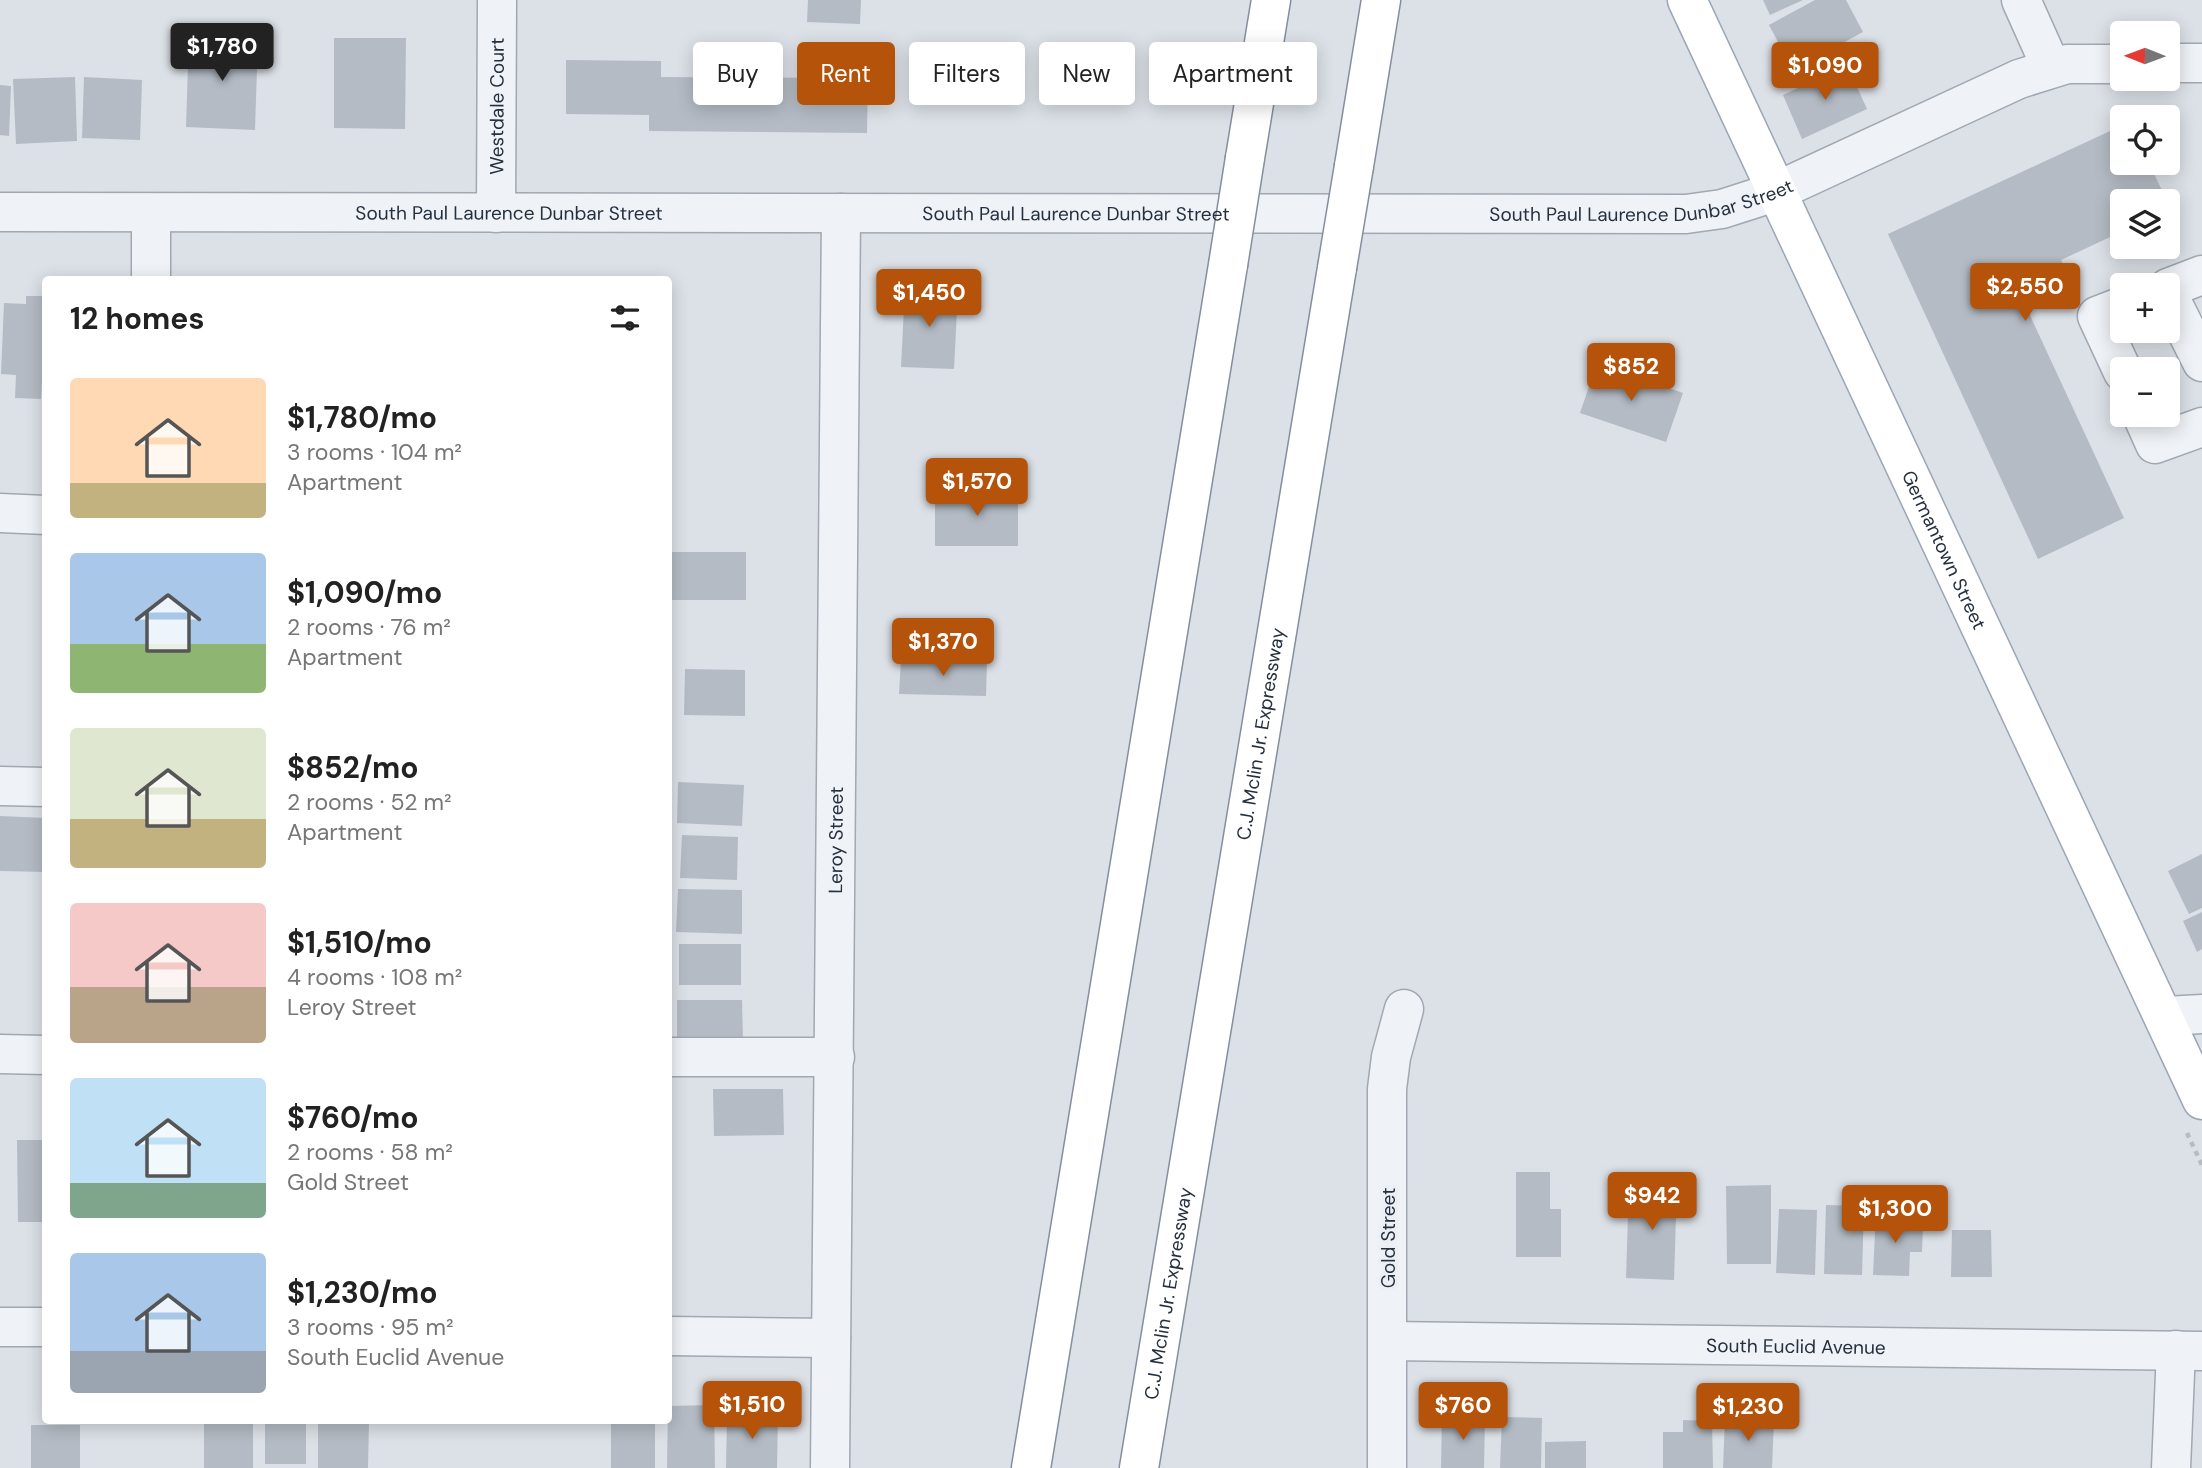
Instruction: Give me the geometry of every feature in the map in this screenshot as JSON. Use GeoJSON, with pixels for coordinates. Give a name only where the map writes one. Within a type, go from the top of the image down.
{"type":"FeatureCollection","features":[{"type":"Feature","properties":{"kind":"main road"},"geometry":{"type":"LineString","coordinates":[[1031,1468],[1271,0]]}},
{"type":"Feature","properties":{"kind":"main road","name":"C.J. Mclin Jr. Expressway"},"geometry":{"type":"LineString","coordinates":[[1139,1468],[1381,0]]}},
{"type":"Feature","properties":{"kind":"main road","name":"Germantown Street"},"geometry":{"type":"LineString","coordinates":[[1687,0],[1775,192],[2184,1015],[2202,1100]]}},
{"type":"Feature","properties":{"kind":"street","name":"Westdale Court"},"geometry":{"type":"LineString","coordinates":[[496,213],[497,0]]}},
{"type":"Feature","properties":{"kind":"street"},"geometry":{"type":"LineString","coordinates":[[2021,0],[2051,67]]}},
{"type":"Feature","properties":{"kind":"street"},"geometry":{"type":"LineString","coordinates":[[2049,0],[2047,25],[2051,67]]}},
{"type":"Feature","properties":{"kind":"street"},"geometry":{"type":"LineString","coordinates":[[2180,63],[2202,63]]}},
{"type":"Feature","properties":{"kind":"street","name":"South Paul Laurence Dunbar Street"},"geometry":{"type":"LineString","coordinates":[[0,212],[1686,215],[1722,209],[1775,192],[2018,79],[2051,67],[2110,65]]}},
{"type":"Feature","properties":{"kind":"street"},"geometry":{"type":"LineString","coordinates":[[150,276],[151,213]]}},
{"type":"Feature","properties":{"kind":"street","name":"Leroy Street"},"geometry":{"type":"LineString","coordinates":[[830,1468],[841,213]]}},
{"type":"Feature","properties":{"kind":"street"},"geometry":{"type":"LineString","coordinates":[[2180,283],[2202,275]]}},
{"type":"Feature","properties":{"kind":"street"},"geometry":{"type":"LineString","coordinates":[[2110,311],[2097,316],[2116,357]]}},
{"type":"Feature","properties":{"kind":"street"},"geometry":{"type":"LineString","coordinates":[[2180,318],[2202,362]]}},
{"type":"Feature","properties":{"kind":"street"},"geometry":{"type":"LineString","coordinates":[[2147,427],[2155,444],[2202,427]]}},
{"type":"Feature","properties":{"kind":"street"},"geometry":{"type":"LineString","coordinates":[[0,513],[42,515]]}},
{"type":"Feature","properties":{"kind":"street"},"geometry":{"type":"LineString","coordinates":[[0,786],[42,787]]}},
{"type":"Feature","properties":{"kind":"street","name":"Gold Street"},"geometry":{"type":"LineString","coordinates":[[1387,1468],[1387,1089],[1391,1058],[1404,1009]]}},
{"type":"Feature","properties":{"kind":"street"},"geometry":{"type":"LineString","coordinates":[[0,1054],[42,1055]]}},
{"type":"Feature","properties":{"kind":"street"},"geometry":{"type":"LineString","coordinates":[[672,1057],[835,1057]]}},
{"type":"Feature","properties":{"kind":"street"},"geometry":{"type":"LineString","coordinates":[[0,1327],[42,1326]]}},
{"type":"Feature","properties":{"kind":"street"},"geometry":{"type":"LineString","coordinates":[[672,1336],[831,1338]]}},
{"type":"Feature","properties":{"kind":"street","name":"South Euclid Avenue"},"geometry":{"type":"LineString","coordinates":[[1388,1341],[2189,1351]]}},
{"type":"Feature","properties":{"kind":"street"},"geometry":{"type":"LineString","coordinates":[[2171,1468],[2189,1351]]}},
{"type":"Feature","properties":{"kind":"building"},"geometry":{"type":"Polygon","coordinates":[[[808,0],[861,0],[860,24],[807,22],[808,0]]]}},
{"type":"Feature","properties":{"kind":"building"},"geometry":{"type":"Polygon","coordinates":[[[1763,0],[1803,0],[1770,15],[1763,0]]]}},
{"type":"Feature","properties":{"kind":"building"},"geometry":{"type":"Polygon","coordinates":[[[1815,0],[1846,0],[1863,32],[1793,70],[1769,25],[1815,0]]]}},
{"type":"Feature","properties":{"kind":"building"},"geometry":{"type":"Polygon","coordinates":[[[189,36],[258,38],[255,130],[186,127],[189,36]]]}},
{"type":"Feature","properties":{"kind":"building"},"geometry":{"type":"Polygon","coordinates":[[[334,38],[406,38],[405,129],[334,128],[334,38]]]}},
{"type":"Feature","properties":{"kind":"building"},"geometry":{"type":"Polygon","coordinates":[[[566,60],[661,61],[661,77],[693,77],[693,105],[783,105],[783,78],[797,78],[797,105],[868,105],[867,133],[649,131],[649,115],[566,114],[566,60]]]}},
{"type":"Feature","properties":{"kind":"building"},"geometry":{"type":"Polygon","coordinates":[[[1847,65],[1867,109],[1802,139],[1783,95],[1847,65]]]}},
{"type":"Feature","properties":{"kind":"building"},"geometry":{"type":"Polygon","coordinates":[[[75,77],[77,141],[16,144],[13,79],[75,77]]]}},
{"type":"Feature","properties":{"kind":"building"},"geometry":{"type":"Polygon","coordinates":[[[84,77],[142,80],[140,140],[82,138],[84,77]]]}},
{"type":"Feature","properties":{"kind":"building"},"geometry":{"type":"Polygon","coordinates":[[[0,85],[11,86],[9,136],[0,135],[0,85]]]}},
{"type":"Feature","properties":{"kind":"building"},"geometry":{"type":"Polygon","coordinates":[[[2110,131],[2110,175],[2155,175],[2161,189],[2110,189],[2110,237],[2061,260],[2077,296],[2052,307],[2035,271],[2014,281],[2124,518],[2038,559],[1888,234],[2110,131]]]}},
{"type":"Feature","properties":{"kind":"building"},"geometry":{"type":"Polygon","coordinates":[[[905,288],[958,291],[954,369],[901,367],[905,288]]]}},
{"type":"Feature","properties":{"kind":"building"},"geometry":{"type":"Polygon","coordinates":[[[26,296],[42,296],[41,399],[15,398],[16,375],[1,374],[4,303],[26,304],[26,296]]]}},
{"type":"Feature","properties":{"kind":"building"},"geometry":{"type":"Polygon","coordinates":[[[1597,363],[1683,393],[1666,442],[1580,413],[1597,363]]]}},
{"type":"Feature","properties":{"kind":"building"},"geometry":{"type":"Polygon","coordinates":[[[1018,490],[1018,546],[935,546],[935,491],[1018,490]]]}},
{"type":"Feature","properties":{"kind":"building"},"geometry":{"type":"Polygon","coordinates":[[[672,552],[746,552],[746,600],[672,600],[672,552]]]}},
{"type":"Feature","properties":{"kind":"building"},"geometry":{"type":"Polygon","coordinates":[[[901,659],[987,661],[986,696],[899,694],[901,659]]]}},
{"type":"Feature","properties":{"kind":"building"},"geometry":{"type":"Polygon","coordinates":[[[685,669],[745,670],[745,716],[684,715],[685,669]]]}},
{"type":"Feature","properties":{"kind":"building"},"geometry":{"type":"Polygon","coordinates":[[[678,782],[744,785],[742,826],[677,823],[678,782]]]}},
{"type":"Feature","properties":{"kind":"building"},"geometry":{"type":"Polygon","coordinates":[[[0,816],[42,818],[42,872],[0,871],[0,816]]]}},
{"type":"Feature","properties":{"kind":"building"},"geometry":{"type":"Polygon","coordinates":[[[682,835],[738,837],[737,880],[680,878],[682,835]]]}},
{"type":"Feature","properties":{"kind":"building"},"geometry":{"type":"Polygon","coordinates":[[[2202,854],[2202,908],[2189,914],[2168,871],[2202,854]]]}},
{"type":"Feature","properties":{"kind":"building"},"geometry":{"type":"Polygon","coordinates":[[[678,889],[742,890],[742,934],[676,932],[678,889]]]}},
{"type":"Feature","properties":{"kind":"building"},"geometry":{"type":"Polygon","coordinates":[[[2202,912],[2202,949],[2197,952],[2183,921],[2202,912]]]}},
{"type":"Feature","properties":{"kind":"building"},"geometry":{"type":"Polygon","coordinates":[[[679,944],[741,944],[741,985],[679,985],[679,944]]]}},
{"type":"Feature","properties":{"kind":"building"},"geometry":{"type":"Polygon","coordinates":[[[677,1000],[742,1000],[743,1040],[677,1040],[677,1000]]]}},
{"type":"Feature","properties":{"kind":"building"},"geometry":{"type":"Polygon","coordinates":[[[713,1089],[783,1089],[784,1135],[714,1136],[713,1089]]]}},
{"type":"Feature","properties":{"kind":"building"},"geometry":{"type":"Polygon","coordinates":[[[17,1140],[42,1140],[42,1222],[18,1222],[17,1140]]]}},
{"type":"Feature","properties":{"kind":"building"},"geometry":{"type":"Polygon","coordinates":[[[1516,1172],[1550,1172],[1550,1209],[1561,1209],[1561,1257],[1516,1257],[1516,1172]]]}},
{"type":"Feature","properties":{"kind":"building"},"geometry":{"type":"Polygon","coordinates":[[[1629,1183],[1677,1185],[1674,1280],[1626,1278],[1629,1183]]]}},
{"type":"Feature","properties":{"kind":"building"},"geometry":{"type":"Polygon","coordinates":[[[1771,1185],[1771,1264],[1727,1264],[1726,1186],[1771,1185]]]}},
{"type":"Feature","properties":{"kind":"building"},"geometry":{"type":"Polygon","coordinates":[[[1826,1205],[1864,1206],[1862,1275],[1824,1274],[1826,1205]]]}},
{"type":"Feature","properties":{"kind":"building"},"geometry":{"type":"Polygon","coordinates":[[[1779,1209],[1817,1210],[1815,1275],[1776,1273],[1779,1209]]]}},
{"type":"Feature","properties":{"kind":"building"},"geometry":{"type":"Polygon","coordinates":[[[1876,1211],[1900,1212],[1900,1225],[1923,1226],[1922,1252],[1910,1252],[1909,1276],[1873,1275],[1876,1211]]]}},
{"type":"Feature","properties":{"kind":"building"},"geometry":{"type":"Polygon","coordinates":[[[1952,1230],[1991,1230],[1992,1277],[1951,1277],[1952,1230]]]}},
{"type":"Feature","properties":{"kind":"building"},"geometry":{"type":"Polygon","coordinates":[[[714,1405],[715,1468],[667,1468],[668,1424],[672,1424],[672,1406],[714,1405]]]}},
{"type":"Feature","properties":{"kind":"building"},"geometry":{"type":"Polygon","coordinates":[[[727,1414],[778,1416],[777,1468],[726,1468],[727,1414]]]}},
{"type":"Feature","properties":{"kind":"building"},"geometry":{"type":"Polygon","coordinates":[[[1442,1415],[1485,1416],[1484,1468],[1441,1468],[1442,1415]]]}},
{"type":"Feature","properties":{"kind":"building"},"geometry":{"type":"Polygon","coordinates":[[[1502,1417],[1542,1418],[1541,1468],[1500,1468],[1502,1417]]]}},
{"type":"Feature","properties":{"kind":"building"},"geometry":{"type":"Polygon","coordinates":[[[1725,1418],[1774,1420],[1772,1468],[1723,1468],[1725,1418]]]}},
{"type":"Feature","properties":{"kind":"building"},"geometry":{"type":"Polygon","coordinates":[[[1683,1420],[1712,1421],[1713,1468],[1663,1468],[1663,1432],[1683,1432],[1683,1420]]]}},
{"type":"Feature","properties":{"kind":"building"},"geometry":{"type":"Polygon","coordinates":[[[204,1424],[253,1424],[253,1468],[204,1468],[204,1424]]]}},
{"type":"Feature","properties":{"kind":"building"},"geometry":{"type":"Polygon","coordinates":[[[265,1424],[306,1424],[306,1464],[265,1464],[265,1424]]]}},
{"type":"Feature","properties":{"kind":"building"},"geometry":{"type":"Polygon","coordinates":[[[318,1424],[369,1424],[368,1468],[318,1468],[318,1424]]]}},
{"type":"Feature","properties":{"kind":"building"},"geometry":{"type":"Polygon","coordinates":[[[611,1424],[655,1424],[655,1468],[611,1468],[611,1424]]]}},
{"type":"Feature","properties":{"kind":"building"},"geometry":{"type":"Polygon","coordinates":[[[31,1425],[80,1425],[80,1468],[31,1468],[31,1425]]]}},
{"type":"Feature","properties":{"kind":"building"},"geometry":{"type":"Polygon","coordinates":[[[1586,1441],[1586,1468],[1545,1468],[1545,1442],[1586,1441]]]}}]}
